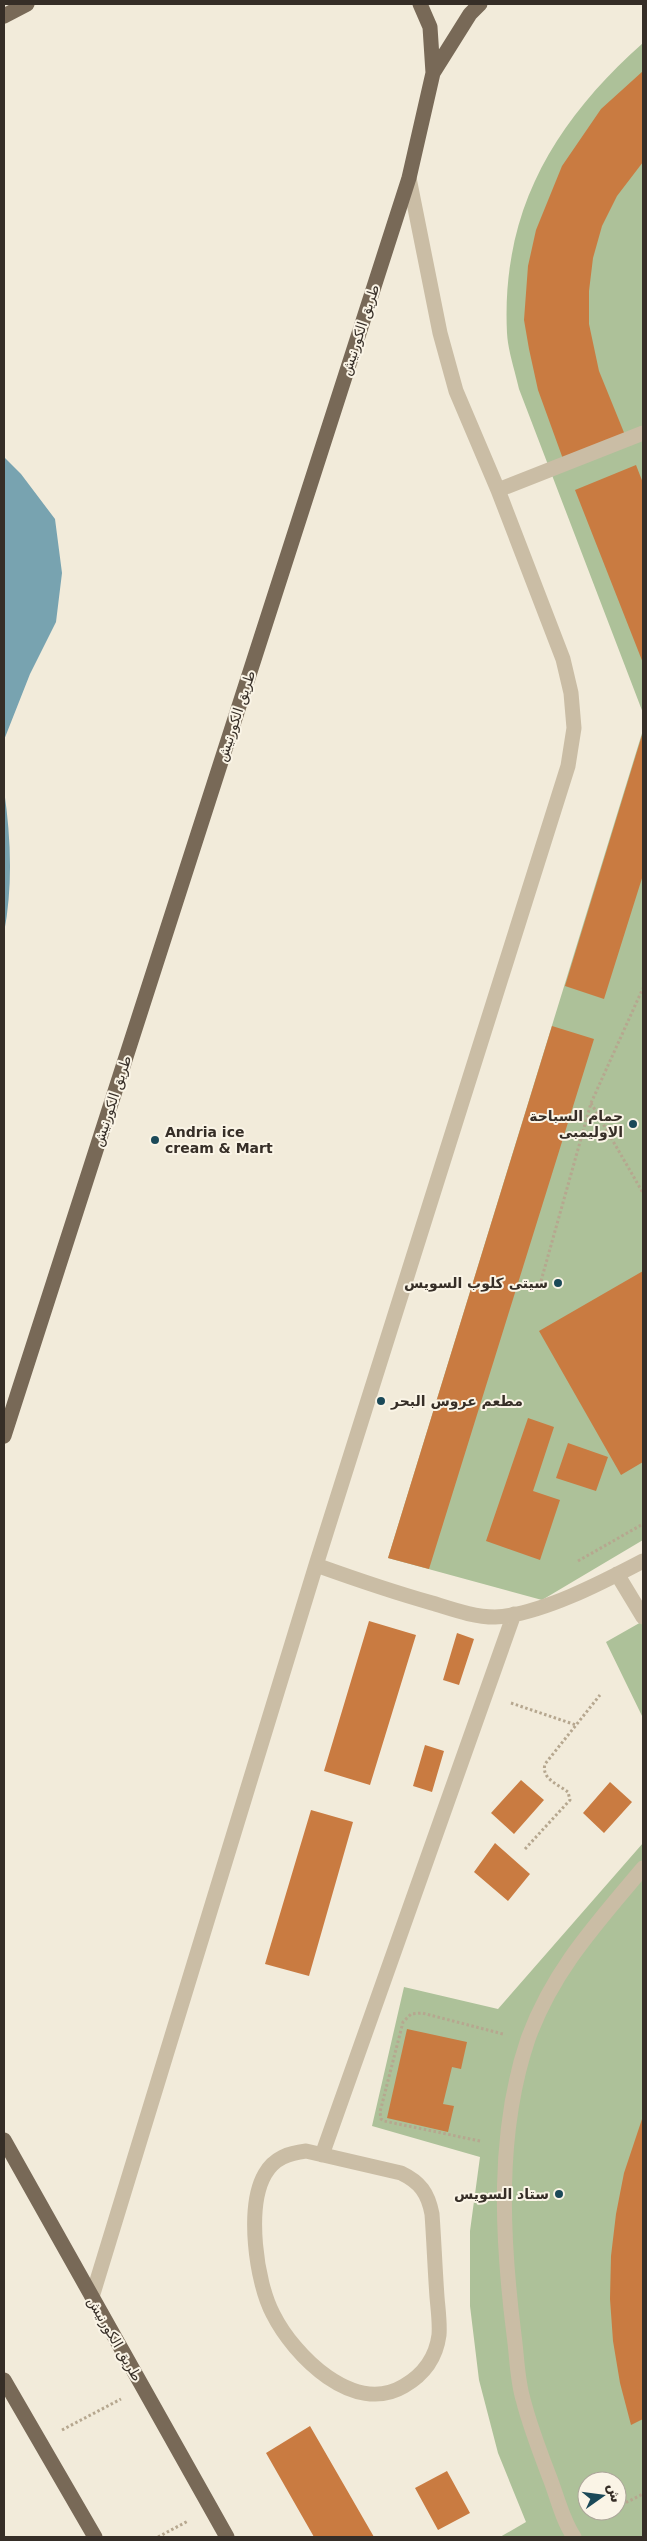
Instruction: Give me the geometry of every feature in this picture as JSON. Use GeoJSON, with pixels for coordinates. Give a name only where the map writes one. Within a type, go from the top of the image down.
{"type":"FeatureCollection","features":[{"type":"Feature","properties":{"kind":"main road"},"geometry":{"type":"LineString","coordinates":[[4,16],[27,4]]}},
{"type":"Feature","properties":{"kind":"main road"},"geometry":{"type":"LineString","coordinates":[[420,4],[430,27],[433,73]]}},
{"type":"Feature","properties":{"kind":"main road","name":"طريق الكورنيش"},"geometry":{"type":"LineString","coordinates":[[4,1436],[409,178],[433,73],[470,14],[480,4]]}},
{"type":"Feature","properties":{"kind":"main road","name":"طريق الكورنيش"},"geometry":{"type":"LineString","coordinates":[[4,2140],[227,2537]]}},
{"type":"Feature","properties":{"kind":"main road"},"geometry":{"type":"LineString","coordinates":[[4,2380],[95,2537]]}},
{"type":"Feature","properties":{"kind":"street"},"geometry":{"type":"LineString","coordinates":[[92,2297],[316,1565],[568,766],[574,728],[571,693],[563,659],[498,490],[456,390],[440,334],[409,178]]}},
{"type":"Feature","properties":{"kind":"street"},"geometry":{"type":"LineString","coordinates":[[498,490],[643,433]]}},
{"type":"Feature","properties":{"kind":"street"},"geometry":{"type":"LineString","coordinates":[[316,1565],[380,1588],[466,1614],[494,1617],[514,1614],[564,1598],[643,1561]]}},
{"type":"Feature","properties":{"kind":"street"},"geometry":{"type":"LineString","coordinates":[[617,1574],[643,1618]]}},
{"type":"Feature","properties":{"kind":"street"},"geometry":{"type":"LineString","coordinates":[[322,2155],[487,1695],[514,1614]]}},
{"type":"Feature","properties":{"kind":"street"},"geometry":{"type":"LineString","coordinates":[[567,2535],[522,2398],[506,2271],[505,2190],[514,2093],[528,2040],[544,2003],[571,1954],[643,1868]]}},
{"type":"Feature","properties":{"kind":"street"},"geometry":{"type":"LineString","coordinates":[[306,2151],[322,2155],[401,2173],[413,2179],[423,2188],[430,2200],[439,2335],[433,2358],[418,2378],[397,2390],[373,2395],[348,2390],[328,2377],[296,2349],[291,2342],[272,2314],[258,2274],[254,2232],[259,2190],[265,2174],[276,2162],[289,2153],[306,2151]]}},
{"type":"Feature","properties":{"kind":"path"},"geometry":{"type":"LineString","coordinates":[[541,1281],[591,1103],[643,988]]}},
{"type":"Feature","properties":{"kind":"path"},"geometry":{"type":"LineString","coordinates":[[591,1103],[643,1193]]}},
{"type":"Feature","properties":{"kind":"path"},"geometry":{"type":"LineString","coordinates":[[525,1848],[570,1800],[568,1792],[546,1776],[543,1771],[544,1764],[600,1694]]}},
{"type":"Feature","properties":{"kind":"path"},"geometry":{"type":"LineString","coordinates":[[487,1695],[576,1725]]}},
{"type":"Feature","properties":{"kind":"path"},"geometry":{"type":"LineString","coordinates":[[508,2147],[384,2121],[381,2119],[380,2112],[403,2022],[411,2014],[422,2013],[528,2040]]}},
{"type":"Feature","properties":{"kind":"path"},"geometry":{"type":"LineString","coordinates":[[40,2442],[143,2387]]}},
{"type":"Feature","properties":{"kind":"path"},"geometry":{"type":"LineString","coordinates":[[627,2502],[643,2494]]}},
{"type":"Feature","properties":{"kind":"path"},"geometry":{"type":"LineString","coordinates":[[158,2537],[211,2508]]}},
{"type":"Feature","properties":{"kind":"green space"},"geometry":{"type":"Polygon","coordinates":[[[643,43],[643,713],[519,389],[507,333],[507,289],[513,247],[524,208],[539,172],[559,137],[583,104],[611,73],[643,43]]]}},
{"type":"Feature","properties":{"kind":"green space","name":"سيتى كلوب السويس"},"geometry":{"type":"Polygon","coordinates":[[[643,730],[643,1540],[542,1600],[388,1558],[643,730]]]}},
{"type":"Feature","properties":{"kind":"green space"},"geometry":{"type":"Polygon","coordinates":[[[643,1621],[643,1718],[606,1642],[643,1621]]]}},
{"type":"Feature","properties":{"kind":"green space","name":"ستاد السويس"},"geometry":{"type":"Polygon","coordinates":[[[643,1843],[643,2537],[500,2537],[526,2522],[498,2453],[479,2380],[470,2306],[470,2231],[480,2157],[372,2126],[404,1987],[498,2009],[643,1843]]]}},
{"type":"Feature","properties":{"kind":"water"},"geometry":{"type":"Polygon","coordinates":[[[4,457],[21,474],[55,519],[62,573],[56,622],[30,674],[4,740],[4,457]]]}},
{"type":"Feature","properties":{"kind":"water"},"geometry":{"type":"Polygon","coordinates":[[[4,790],[8,826],[10,880],[4,933],[4,790]]]}},
{"type":"Feature","properties":{"kind":"building"},"geometry":{"type":"Polygon","coordinates":[[[643,71],[643,162],[617,196],[602,226],[593,258],[589,291],[589,324],[599,371],[625,435],[563,459],[538,390],[529,349],[524,320],[528,266],[536,230],[562,166],[601,109],[643,71]]]}},
{"type":"Feature","properties":{"kind":"building"},"geometry":{"type":"Polygon","coordinates":[[[636,465],[643,483],[643,663],[575,490],[636,465]]]}},
{"type":"Feature","properties":{"kind":"building"},"geometry":{"type":"Polygon","coordinates":[[[643,732],[643,875],[604,999],[565,986],[643,732]]]}},
{"type":"Feature","properties":{"kind":"building"},"geometry":{"type":"Polygon","coordinates":[[[552,1026],[594,1039],[429,1569],[388,1558],[552,1026]]]}},
{"type":"Feature","properties":{"kind":"building"},"geometry":{"type":"Polygon","coordinates":[[[643,1271],[643,1462],[621,1475],[539,1331],[643,1271]]]}},
{"type":"Feature","properties":{"kind":"building"},"geometry":{"type":"Polygon","coordinates":[[[528,1418],[554,1427],[533,1491],[560,1500],[540,1560],[486,1541],[528,1418]]]}},
{"type":"Feature","properties":{"kind":"building"},"geometry":{"type":"Polygon","coordinates":[[[568,1443],[608,1457],[596,1491],[556,1478],[568,1443]]]}},
{"type":"Feature","properties":{"kind":"building"},"geometry":{"type":"Polygon","coordinates":[[[369,1621],[416,1635],[370,1785],[324,1771],[369,1621]]]}},
{"type":"Feature","properties":{"kind":"building"},"geometry":{"type":"Polygon","coordinates":[[[457,1633],[474,1639],[459,1685],[443,1680],[457,1633]]]}},
{"type":"Feature","properties":{"kind":"building"},"geometry":{"type":"Polygon","coordinates":[[[425,1745],[444,1751],[432,1792],[413,1786],[425,1745]]]}},
{"type":"Feature","properties":{"kind":"building"},"geometry":{"type":"Polygon","coordinates":[[[521,1780],[544,1800],[514,1834],[491,1813],[521,1780]]]}},
{"type":"Feature","properties":{"kind":"building"},"geometry":{"type":"Polygon","coordinates":[[[610,1782],[632,1802],[604,1833],[583,1813],[610,1782]]]}},
{"type":"Feature","properties":{"kind":"building"},"geometry":{"type":"Polygon","coordinates":[[[311,1810],[353,1822],[309,1976],[265,1964],[311,1810]]]}},
{"type":"Feature","properties":{"kind":"building"},"geometry":{"type":"Polygon","coordinates":[[[495,1843],[530,1874],[508,1901],[474,1872],[495,1843]]]}},
{"type":"Feature","properties":{"kind":"building"},"geometry":{"type":"Polygon","coordinates":[[[407,2029],[467,2042],[461,2069],[452,2067],[443,2104],[454,2106],[448,2132],[387,2118],[407,2029]]]}},
{"type":"Feature","properties":{"kind":"building"},"geometry":{"type":"Polygon","coordinates":[[[643,2116],[643,2419],[631,2425],[620,2383],[613,2341],[610,2299],[611,2256],[616,2214],[624,2173],[643,2116]]]}},
{"type":"Feature","properties":{"kind":"building"},"geometry":{"type":"Polygon","coordinates":[[[310,2426],[374,2537],[314,2537],[266,2453],[310,2426]]]}},
{"type":"Feature","properties":{"kind":"building"},"geometry":{"type":"Polygon","coordinates":[[[447,2471],[470,2513],[438,2530],[415,2488],[447,2471]]]}},
{"type":"Feature","properties":{"kind":"place","name":"حمام السباحة الاوليمبى"},"geometry":{"type":"Point","coordinates":[633,1124]}},
{"type":"Feature","properties":{"kind":"place","name":"Andria ice cream & Mart"},"geometry":{"type":"Point","coordinates":[155,1140]}},
{"type":"Feature","properties":{"kind":"place","name":"سيتى كلوب السويس"},"geometry":{"type":"Point","coordinates":[558,1283]}},
{"type":"Feature","properties":{"kind":"place","name":"مطعم عروس البحر"},"geometry":{"type":"Point","coordinates":[381,1401]}},
{"type":"Feature","properties":{"kind":"place","name":"ستاد السويس"},"geometry":{"type":"Point","coordinates":[559,2194]}}]}
